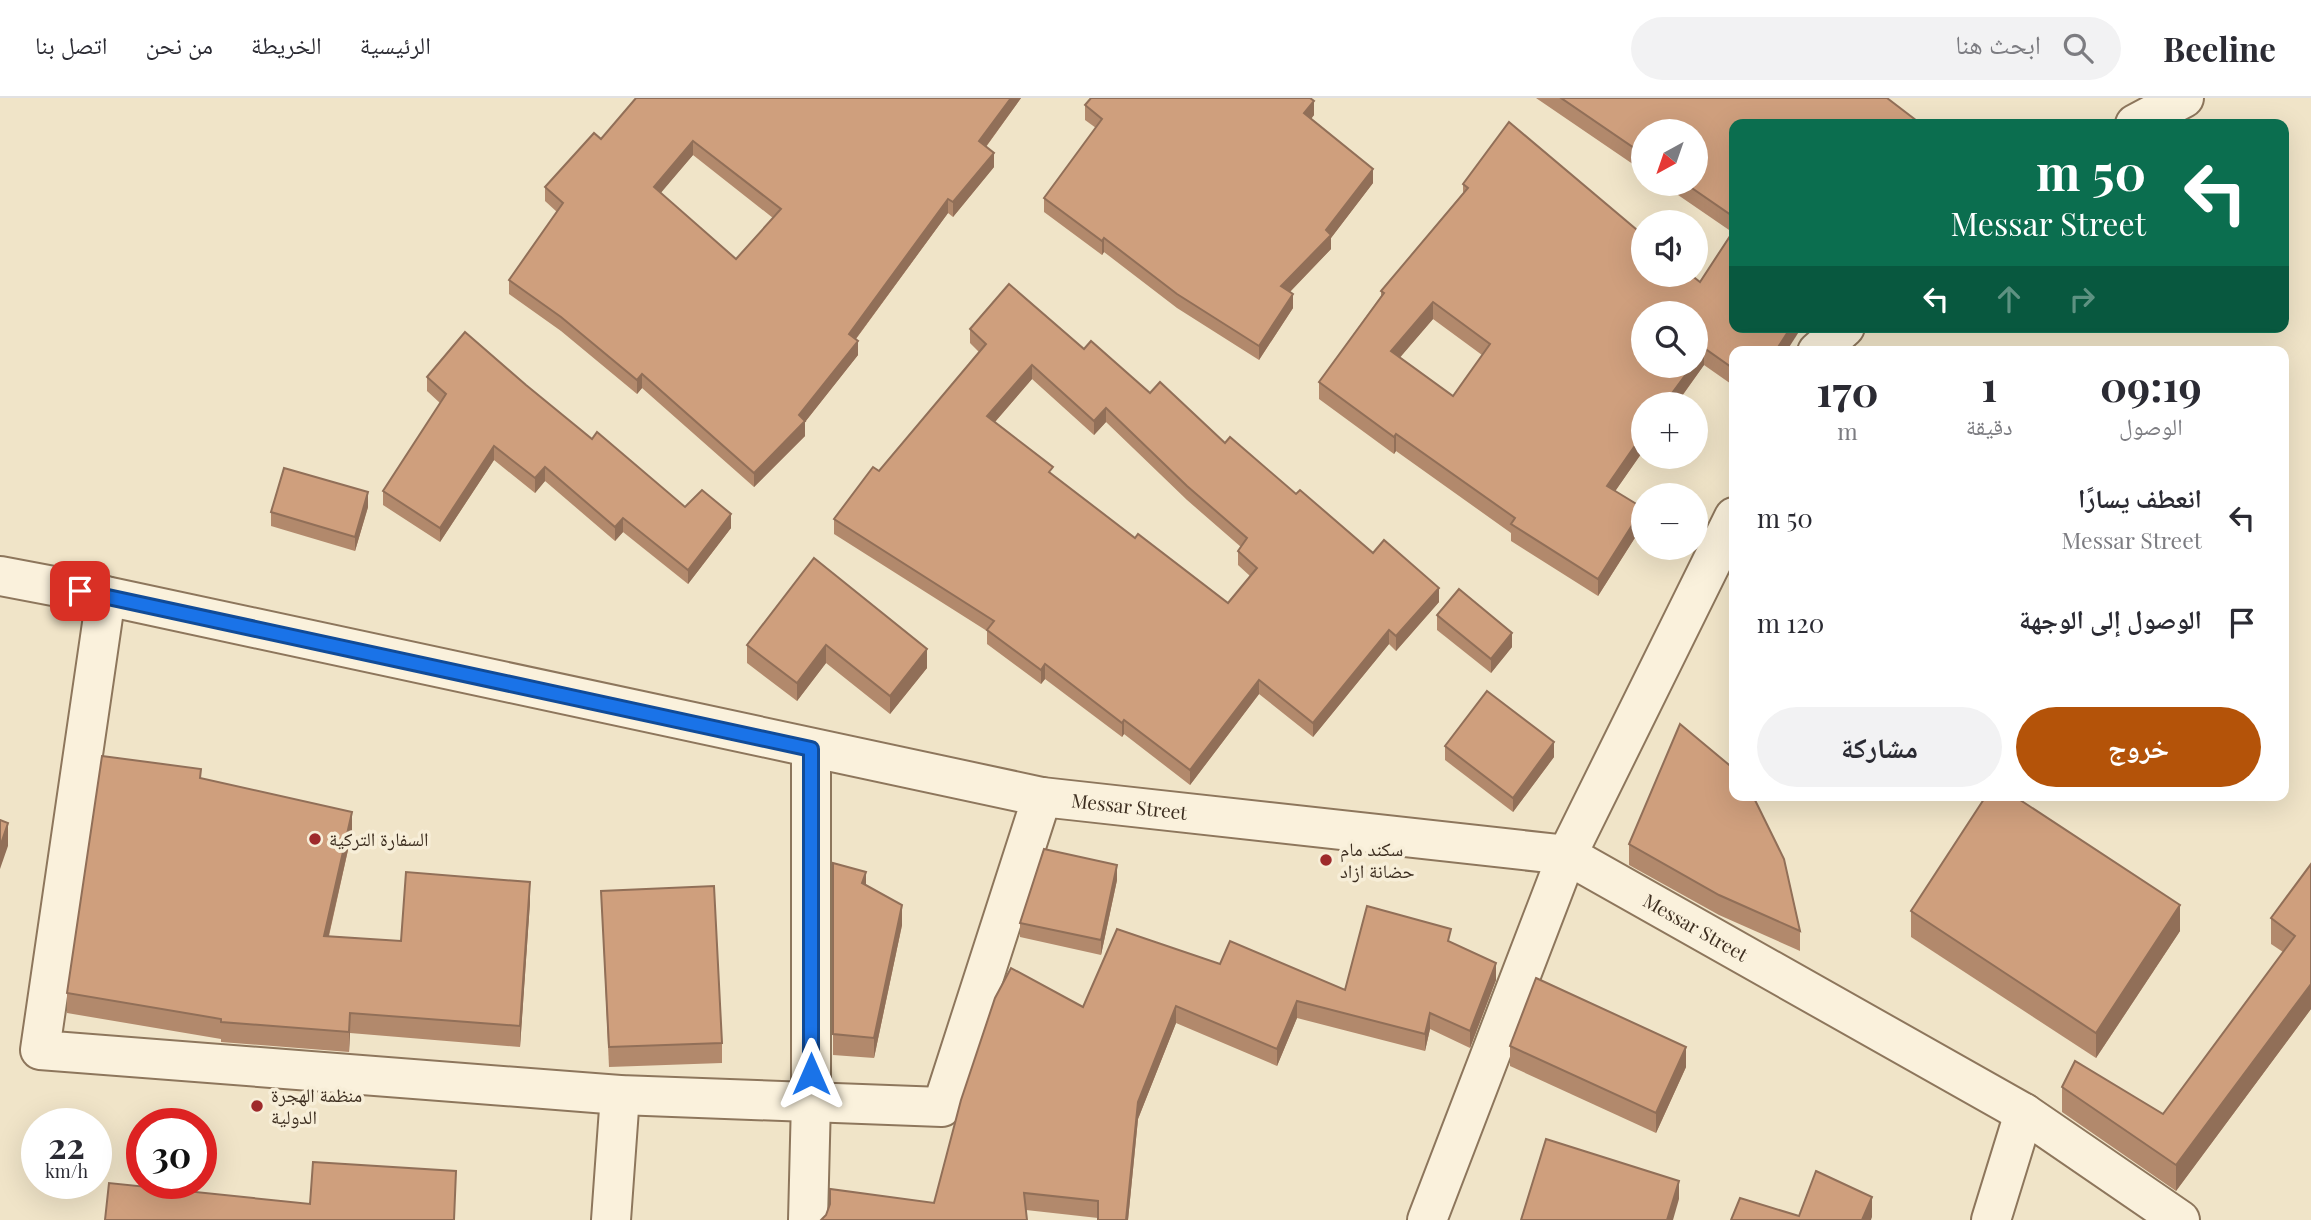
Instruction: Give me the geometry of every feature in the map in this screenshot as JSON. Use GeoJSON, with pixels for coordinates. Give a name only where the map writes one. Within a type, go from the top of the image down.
{"type":"FeatureCollection","features":[{"type":"Feature","properties":{"kind":"street"},"geometry":{"type":"LineString","coordinates":[[2144,119],[2184,98]]}},
{"type":"Feature","properties":{"kind":"street"},"geometry":{"type":"LineString","coordinates":[[1824,346],[1838,333]]}},
{"type":"Feature","properties":{"kind":"street"},"geometry":{"type":"LineString","coordinates":[[1427,1220],[1567,855],[1729,527]]}},
{"type":"Feature","properties":{"kind":"street","name":"Messar Street"},"geometry":{"type":"LineString","coordinates":[[0,576],[106,596],[1042,797],[1567,855],[2024,1113],[2180,1220]]}},
{"type":"Feature","properties":{"kind":"street"},"geometry":{"type":"LineString","coordinates":[[106,596],[40,1050],[620,1095],[942,1107],[1042,797]]}},
{"type":"Feature","properties":{"kind":"street"},"geometry":{"type":"LineString","coordinates":[[808,1220],[811,1101],[811,749]]}},
{"type":"Feature","properties":{"kind":"street"},"geometry":{"type":"LineString","coordinates":[[611,1220],[620,1095]]}},
{"type":"Feature","properties":{"kind":"street"},"geometry":{"type":"LineString","coordinates":[[1991,1220],[2024,1113]]}},
{"type":"Feature","properties":{"kind":"building"},"geometry":{"type":"Polygon","coordinates":[[[636,98],[1011,98],[979,141],[994,153],[953,202],[948,199],[849,334],[858,341],[799,415],[805,421],[754,473],[642,374],[637,380],[561,317],[509,280],[563,203],[545,187],[594,133],[601,139],[636,98]],[[693,141],[654,187],[736,259],[781,209],[693,141]]]}},
{"type":"Feature","properties":{"kind":"building"},"geometry":{"type":"Polygon","coordinates":[[[1091,98],[1310,98],[1314,101],[1304,113],[1373,169],[1326,230],[1331,235],[1281,286],[1293,294],[1259,346],[1177,294],[1104,238],[1102,241],[1044,198],[1102,119],[1085,105],[1091,98]]]}},
{"type":"Feature","properties":{"kind":"building"},"geometry":{"type":"Polygon","coordinates":[[[1561,98],[1887,98],[1914,119],[1729,119],[1729,214],[1703,196],[1708,196],[1708,119],[1631,119],[1631,146],[1561,98]]]}},
{"type":"Feature","properties":{"kind":"building"},"geometry":{"type":"Polygon","coordinates":[[[1509,122],[1631,225],[1631,287],[1708,287],[1708,270],[1729,238],[1729,333],[1787,333],[1779,346],[1729,346],[1729,366],[1708,351],[1708,301],[1631,301],[1631,378],[1683,378],[1673,392],[1631,392],[1631,451],[1607,486],[1631,501],[1631,527],[1598,579],[1511,524],[1515,518],[1396,434],[1394,437],[1319,382],[1384,293],[1381,291],[1468,188],[1463,184],[1509,122]],[[1433,302],[1391,351],[1453,396],[1490,344],[1433,302]]]}},
{"type":"Feature","properties":{"kind":"building"},"geometry":{"type":"Polygon","coordinates":[[[1009,284],[1084,349],[1091,341],[1150,393],[1160,382],[1225,443],[1230,437],[1296,494],[1300,490],[1373,553],[1384,540],[1439,588],[1396,636],[1389,630],[1313,723],[1259,680],[1190,770],[1124,720],[1122,723],[1045,664],[1041,670],[987,630],[994,621],[834,519],[873,467],[879,471],[986,344],[970,329],[1009,284]],[[1032,365],[987,416],[1053,467],[1049,472],[1135,538],[1138,534],[1228,603],[1257,568],[1238,551],[1247,538],[1187,486],[1106,408],[1094,421],[1032,365]]]}},
{"type":"Feature","properties":{"kind":"building"},"geometry":{"type":"Polygon","coordinates":[[[465,332],[592,439],[597,432],[685,507],[702,490],[731,514],[688,570],[623,518],[615,527],[545,467],[535,478],[494,446],[440,528],[383,491],[446,394],[427,377],[465,332]]]}},
{"type":"Feature","properties":{"kind":"building"},"geometry":{"type":"Polygon","coordinates":[[[284,468],[368,492],[355,537],[271,512],[284,468]]]}},
{"type":"Feature","properties":{"kind":"building"},"geometry":{"type":"Polygon","coordinates":[[[814,558],[927,649],[890,696],[826,645],[797,683],[747,645],[814,558]]]}},
{"type":"Feature","properties":{"kind":"building"},"geometry":{"type":"Polygon","coordinates":[[[1459,589],[1512,633],[1491,659],[1437,615],[1459,589]]]}},
{"type":"Feature","properties":{"kind":"building"},"geometry":{"type":"Polygon","coordinates":[[[1487,691],[1554,742],[1513,798],[1445,746],[1487,691]]]}},
{"type":"Feature","properties":{"kind":"building"},"geometry":{"type":"Polygon","coordinates":[[[1680,724],[1729,765],[1729,801],[1755,801],[1784,859],[1800,931],[1719,895],[1629,844],[1680,724]]]}},
{"type":"Feature","properties":{"kind":"building"},"geometry":{"type":"Polygon","coordinates":[[[102,756],[201,769],[200,778],[352,812],[324,936],[401,941],[406,872],[530,882],[520,1026],[350,1013],[349,1032],[221,1022],[221,1019],[67,993],[102,756]]]}},
{"type":"Feature","properties":{"kind":"building"},"geometry":{"type":"Polygon","coordinates":[[[1983,801],[2022,801],[2180,905],[2096,1033],[1911,911],[1983,801]]]}},
{"type":"Feature","properties":{"kind":"building"},"geometry":{"type":"Polygon","coordinates":[[[0,820],[8,823],[0,847],[0,820]]]}},
{"type":"Feature","properties":{"kind":"building"},"geometry":{"type":"Polygon","coordinates":[[[1044,849],[1117,865],[1101,940],[1020,923],[1044,849]]]}},
{"type":"Feature","properties":{"kind":"building"},"geometry":{"type":"Polygon","coordinates":[[[833,863],[866,872],[862,883],[902,905],[874,1038],[833,1034],[833,863]]]}},
{"type":"Feature","properties":{"kind":"building"},"geometry":{"type":"Polygon","coordinates":[[[2311,864],[2311,984],[2176,1165],[2062,1087],[2075,1061],[2163,1114],[2295,936],[2271,918],[2311,864]]]}},
{"type":"Feature","properties":{"kind":"building"},"geometry":{"type":"Polygon","coordinates":[[[714,886],[722,1043],[609,1047],[601,891],[714,886]]]}},
{"type":"Feature","properties":{"kind":"building"},"geometry":{"type":"Polygon","coordinates":[[[1367,906],[1451,929],[1448,941],[1496,963],[1470,1031],[1430,1013],[1425,1034],[1297,1001],[1277,1049],[1176,1006],[1138,1102],[1126,1220],[1098,1220],[1098,1201],[1024,1193],[1027,1220],[821,1220],[830,1204],[830,1189],[934,1203],[961,1100],[995,998],[1011,968],[1083,1007],[1117,929],[1220,964],[1230,941],[1345,990],[1367,906]]]}},
{"type":"Feature","properties":{"kind":"building"},"geometry":{"type":"Polygon","coordinates":[[[1536,978],[1686,1047],[1656,1113],[1510,1046],[1536,978]]]}},
{"type":"Feature","properties":{"kind":"building"},"geometry":{"type":"Polygon","coordinates":[[[1546,1139],[1679,1181],[1667,1220],[1521,1220],[1546,1139]]]}},
{"type":"Feature","properties":{"kind":"building"},"geometry":{"type":"Polygon","coordinates":[[[313,1162],[456,1171],[454,1220],[105,1220],[107,1199],[112,1199],[112,1183],[126,1185],[126,1199],[217,1199],[217,1194],[310,1204],[313,1162]]]}},
{"type":"Feature","properties":{"kind":"building"},"geometry":{"type":"Polygon","coordinates":[[[1816,1171],[1872,1197],[1862,1220],[1731,1220],[1740,1198],[1799,1216],[1816,1171]]]}},
{"type":"Feature","properties":{"kind":"place","name":"السفارة التركية"},"geometry":{"type":"Point","coordinates":[315,839]}},
{"type":"Feature","properties":{"kind":"place","name":"سكند مام حضانة ازاد"},"geometry":{"type":"Point","coordinates":[1326,860]}},
{"type":"Feature","properties":{"kind":"place","name":"منظمة الهجرة الدولية"},"geometry":{"type":"Point","coordinates":[257,1106]}},
{"type":"Feature","properties":{"kind":"route"},"geometry":{"type":"LineString","coordinates":[[80,591],[811,749],[811,1074]]}}]}
